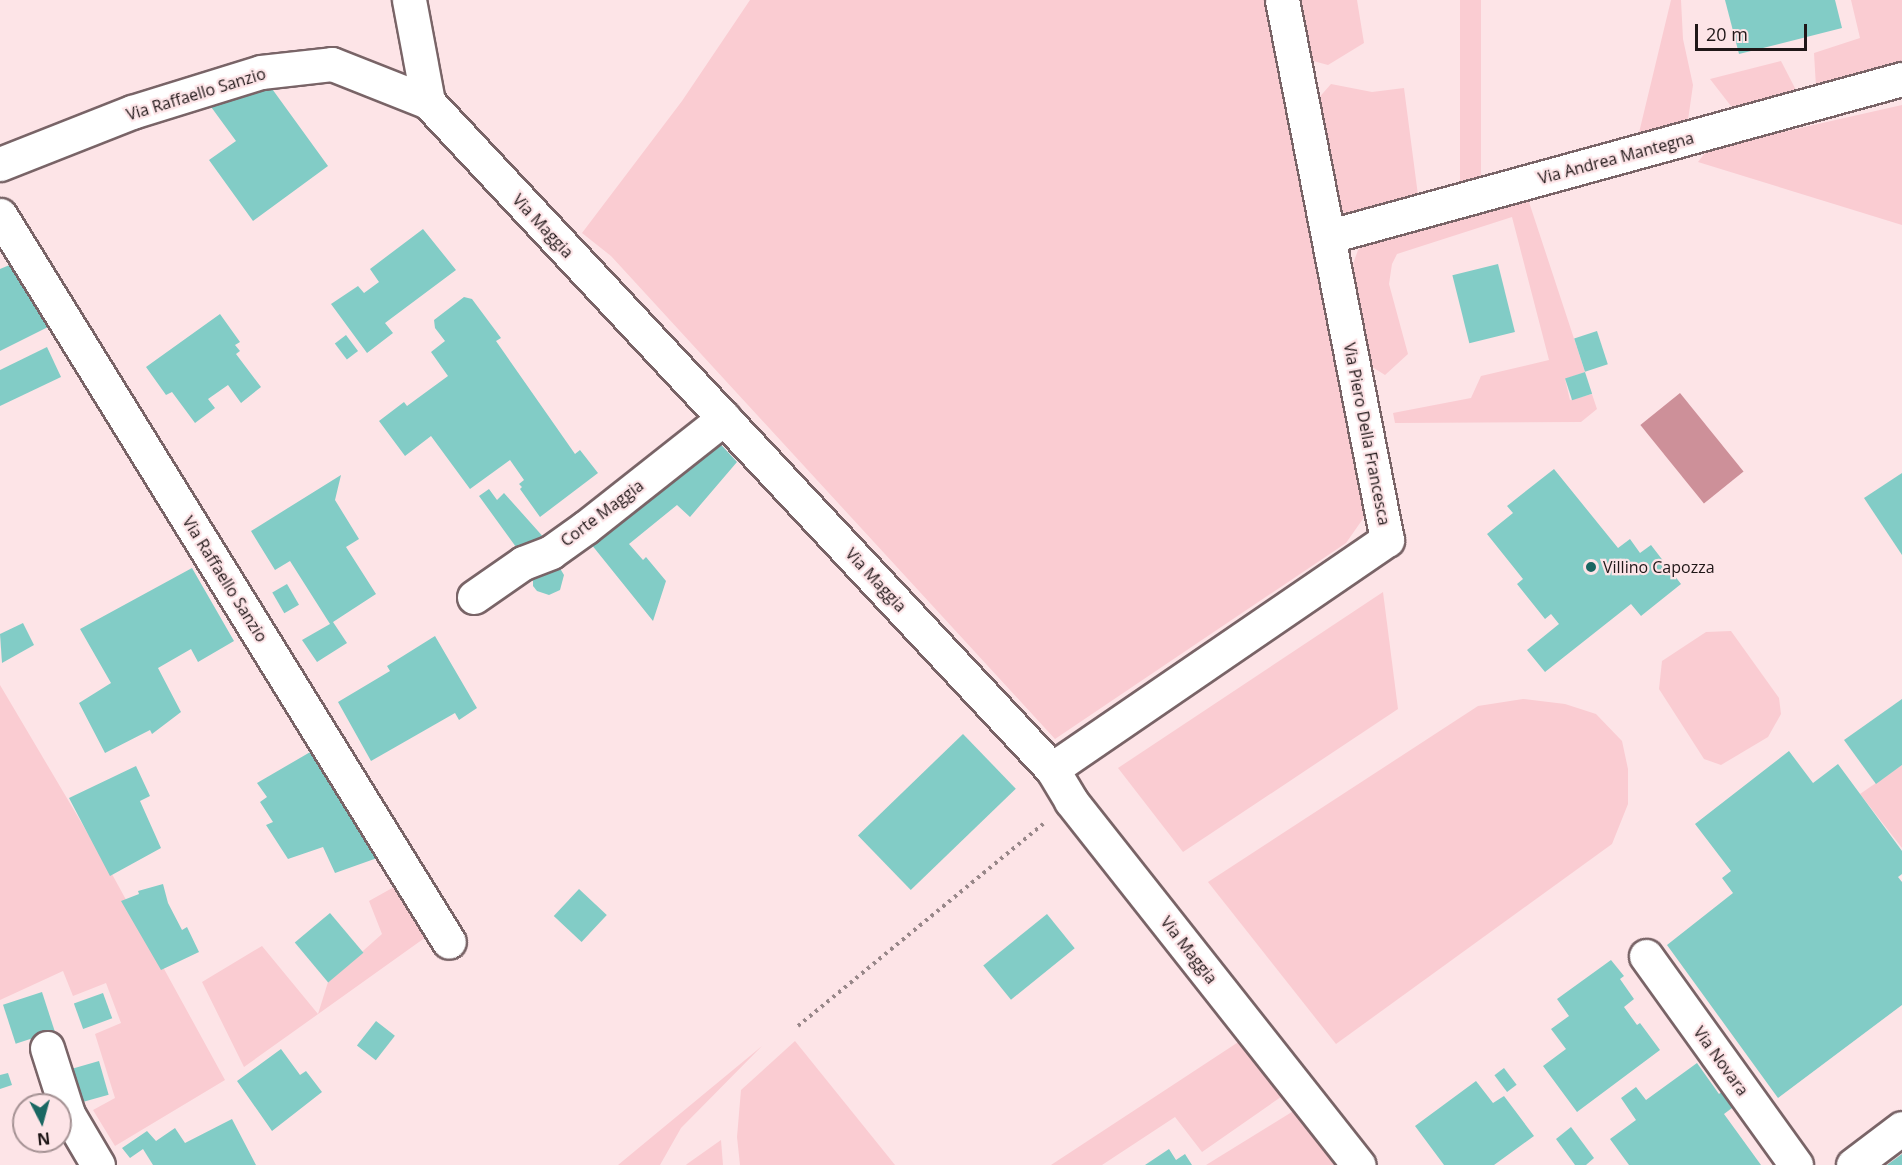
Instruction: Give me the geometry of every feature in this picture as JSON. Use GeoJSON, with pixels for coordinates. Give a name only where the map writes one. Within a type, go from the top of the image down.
{"type":"FeatureCollection","features":[{"type":"Feature","properties":{"kind":"street"},"geometry":{"type":"LineString","coordinates":[[409,0],[428,102]]}},
{"type":"Feature","properties":{"kind":"street","name":"Via Piero Della Francesca"},"geometry":{"type":"LineString","coordinates":[[1052,769],[1387,540],[1330,236],[1282,0]]}},
{"type":"Feature","properties":{"kind":"street","name":"Via Raffaello Sanzio"},"geometry":{"type":"LineString","coordinates":[[0,164],[132,112],[261,72],[332,64],[428,102]]}},
{"type":"Feature","properties":{"kind":"street","name":"Via Andrea Mantegna"},"geometry":{"type":"LineString","coordinates":[[1330,236],[1902,79]]}},
{"type":"Feature","properties":{"kind":"street","name":"Via Maggia"},"geometry":{"type":"LineString","coordinates":[[428,102],[1052,769],[1071,801],[1358,1165]]}},
{"type":"Feature","properties":{"kind":"street","name":"Via Raffaello Sanzio"},"geometry":{"type":"LineString","coordinates":[[0,215],[449,942]]}},
{"type":"Feature","properties":{"kind":"street","name":"Corte Maggia"},"geometry":{"type":"LineString","coordinates":[[474,597],[523,562],[551,552],[586,527],[724,418]]}},
{"type":"Feature","properties":{"kind":"street","name":"Via Novara"},"geometry":{"type":"LineString","coordinates":[[1646,956],[1796,1165]]}},
{"type":"Feature","properties":{"kind":"street"},"geometry":{"type":"LineString","coordinates":[[47,1048],[68,1114],[98,1165]]}},
{"type":"Feature","properties":{"kind":"street"},"geometry":{"type":"LineString","coordinates":[[1853,1165],[1902,1128]]}},
{"type":"Feature","properties":{"kind":"path"},"geometry":{"type":"LineString","coordinates":[[798,1026],[1071,801]]}},
{"type":"Feature","properties":{"kind":"shaded area"},"geometry":{"type":"Polygon","coordinates":[[[750,0],[1271,0],[1367,513],[1346,543],[1055,739],[611,256],[582,233],[682,101],[750,0]]]}},
{"type":"Feature","properties":{"kind":"shaded area"},"geometry":{"type":"Polygon","coordinates":[[[1294,0],[1357,0],[1364,43],[1328,65],[1306,59],[1294,0]]]}},
{"type":"Feature","properties":{"kind":"shaded area"},"geometry":{"type":"Polygon","coordinates":[[[1460,0],[1481,0],[1481,191],[1460,191],[1460,0]]]}},
{"type":"Feature","properties":{"kind":"shaded area"},"geometry":{"type":"Polygon","coordinates":[[[1671,0],[1681,0],[1683,39],[1693,85],[1687,127],[1637,141],[1671,0]]]}},
{"type":"Feature","properties":{"kind":"shaded area"},"geometry":{"type":"Polygon","coordinates":[[[1851,0],[1902,0],[1902,63],[1816,87],[1814,53],[1860,38],[1851,0]]]}},
{"type":"Feature","properties":{"kind":"shaded area"},"geometry":{"type":"Polygon","coordinates":[[[1781,61],[1797,92],[1734,110],[1710,79],[1781,61]]]}},
{"type":"Feature","properties":{"kind":"shaded area"},"geometry":{"type":"Polygon","coordinates":[[[1331,84],[1372,92],[1404,88],[1419,203],[1352,218],[1337,207],[1316,101],[1331,84]]]}},
{"type":"Feature","properties":{"kind":"shaded area"},"geometry":{"type":"Polygon","coordinates":[[[1902,105],[1902,225],[1698,162],[1708,149],[1902,105]]]}},
{"type":"Feature","properties":{"kind":"shaded area"},"geometry":{"type":"Polygon","coordinates":[[[1527,196],[1585,372],[1565,379],[1570,400],[1592,394],[1597,409],[1581,422],[1395,423],[1393,413],[1471,398],[1481,376],[1549,360],[1512,217],[1397,254],[1392,264],[1389,284],[1408,354],[1385,375],[1369,365],[1353,264],[1358,250],[1366,243],[1527,196]]]}},
{"type":"Feature","properties":{"kind":"shaded area"},"geometry":{"type":"Polygon","coordinates":[[[1680,393],[1744,471],[1704,504],[1640,425],[1680,393]]]}},
{"type":"Feature","properties":{"kind":"shaded area"},"geometry":{"type":"Polygon","coordinates":[[[1383,592],[1398,709],[1183,852],[1118,768],[1383,592]]]}},
{"type":"Feature","properties":{"kind":"shaded area"},"geometry":{"type":"Polygon","coordinates":[[[1731,631],[1779,698],[1781,714],[1768,737],[1721,765],[1704,759],[1659,689],[1662,661],[1706,632],[1731,631]]]}},
{"type":"Feature","properties":{"kind":"shaded area"},"geometry":{"type":"Polygon","coordinates":[[[0,685],[113,876],[225,1080],[115,1146],[93,1110],[115,1098],[95,1034],[121,1023],[106,983],[73,996],[63,971],[0,1000],[0,685]]]}},
{"type":"Feature","properties":{"kind":"shaded area"},"geometry":{"type":"Polygon","coordinates":[[[1523,699],[1565,704],[1596,714],[1622,741],[1628,769],[1628,804],[1612,844],[1336,1044],[1208,882],[1478,706],[1523,699]]]}},
{"type":"Feature","properties":{"kind":"shaded area"},"geometry":{"type":"Polygon","coordinates":[[[1902,765],[1902,848],[1860,794],[1902,765]]]}},
{"type":"Feature","properties":{"kind":"shaded area"},"geometry":{"type":"Polygon","coordinates":[[[394,887],[413,910],[426,937],[244,1067],[202,982],[262,946],[318,1014],[328,982],[382,934],[369,901],[394,887]]]}},
{"type":"Feature","properties":{"kind":"shaded area"},"geometry":{"type":"Polygon","coordinates":[[[1246,1037],[1288,1092],[1202,1152],[1175,1117],[1102,1165],[1051,1165],[1246,1037]]]}},
{"type":"Feature","properties":{"kind":"shaded area"},"geometry":{"type":"Polygon","coordinates":[[[795,1041],[895,1165],[740,1165],[737,1137],[741,1090],[795,1041]]]}},
{"type":"Feature","properties":{"kind":"shaded area"},"geometry":{"type":"Polygon","coordinates":[[[762,1046],[681,1128],[660,1165],[618,1165],[762,1046]]]}},
{"type":"Feature","properties":{"kind":"shaded area"},"geometry":{"type":"Polygon","coordinates":[[[1300,1107],[1343,1165],[1206,1165],[1300,1107]]]}},
{"type":"Feature","properties":{"kind":"shaded area"},"geometry":{"type":"Polygon","coordinates":[[[721,1140],[723,1165],[686,1165],[687,1164],[721,1140]]]}},
{"type":"Feature","properties":{"kind":"building"},"geometry":{"type":"Polygon","coordinates":[[[1725,0],[1835,0],[1842,28],[1739,54],[1725,0]]]}},
{"type":"Feature","properties":{"kind":"building"},"geometry":{"type":"Polygon","coordinates":[[[270,86],[328,166],[253,221],[209,160],[236,141],[206,100],[270,86]]]}},
{"type":"Feature","properties":{"kind":"building"},"geometry":{"type":"Polygon","coordinates":[[[423,229],[456,270],[385,323],[393,333],[367,353],[331,304],[358,286],[364,293],[379,282],[370,269],[423,229]]]}},
{"type":"Feature","properties":{"kind":"building"},"geometry":{"type":"Polygon","coordinates":[[[12,264],[52,325],[0,351],[0,269],[12,264]]]}},
{"type":"Feature","properties":{"kind":"building"},"geometry":{"type":"Polygon","coordinates":[[[1498,264],[1515,332],[1469,343],[1452,275],[1498,264]]]}},
{"type":"Feature","properties":{"kind":"building"},"geometry":{"type":"Polygon","coordinates":[[[464,297],[472,299],[501,338],[496,341],[575,454],[580,450],[598,473],[540,517],[520,489],[522,487],[519,484],[524,480],[510,460],[470,489],[431,436],[405,456],[379,421],[404,402],[407,406],[448,376],[431,352],[445,341],[435,328],[434,320],[464,297]]]}},
{"type":"Feature","properties":{"kind":"building"},"geometry":{"type":"Polygon","coordinates":[[[220,314],[240,342],[235,345],[240,351],[236,354],[261,387],[241,403],[228,385],[208,399],[215,408],[195,423],[172,392],[166,395],[146,367],[220,314]]]}},
{"type":"Feature","properties":{"kind":"building"},"geometry":{"type":"Polygon","coordinates":[[[1597,331],[1608,364],[1585,372],[1574,338],[1597,331]]]}},
{"type":"Feature","properties":{"kind":"building"},"geometry":{"type":"Polygon","coordinates":[[[346,335],[358,351],[347,359],[335,343],[346,335]]]}},
{"type":"Feature","properties":{"kind":"building"},"geometry":{"type":"Polygon","coordinates":[[[47,347],[61,377],[0,406],[0,370],[47,347]]]}},
{"type":"Feature","properties":{"kind":"building"},"geometry":{"type":"Polygon","coordinates":[[[1585,372],[1592,394],[1572,400],[1565,378],[1585,372]]]}},
{"type":"Feature","properties":{"kind":"building"},"geometry":{"type":"Polygon","coordinates":[[[714,437],[737,462],[690,517],[677,505],[629,544],[643,560],[646,557],[666,581],[653,621],[587,539],[714,437]]]}},
{"type":"Feature","properties":{"kind":"building","name":"Villino Capozza"},"geometry":{"type":"Polygon","coordinates":[[[1554,469],[1618,548],[1630,539],[1640,553],[1651,545],[1681,584],[1641,616],[1631,604],[1545,672],[1527,650],[1559,624],[1551,614],[1545,619],[1517,584],[1523,579],[1487,534],[1513,513],[1507,506],[1554,469]]]}},
{"type":"Feature","properties":{"kind":"building"},"geometry":{"type":"Polygon","coordinates":[[[1902,473],[1902,555],[1864,498],[1902,473]]]}},
{"type":"Feature","properties":{"kind":"building"},"geometry":{"type":"Polygon","coordinates":[[[341,475],[335,500],[359,539],[346,547],[376,594],[333,622],[347,643],[317,662],[302,640],[330,624],[290,561],[275,570],[251,531],[341,475]]]}},
{"type":"Feature","properties":{"kind":"building"},"geometry":{"type":"Polygon","coordinates":[[[489,489],[497,500],[504,493],[546,540],[516,547],[479,496],[489,489]]]}},
{"type":"Feature","properties":{"kind":"building"},"geometry":{"type":"Polygon","coordinates":[[[558,565],[564,575],[560,590],[549,595],[537,591],[533,586],[533,574],[558,565]]]}},
{"type":"Feature","properties":{"kind":"building"},"geometry":{"type":"Polygon","coordinates":[[[192,568],[234,641],[198,662],[191,649],[158,668],[181,712],[152,734],[150,730],[105,753],[79,703],[111,683],[80,629],[192,568]]]}},
{"type":"Feature","properties":{"kind":"building"},"geometry":{"type":"Polygon","coordinates":[[[287,584],[299,605],[284,613],[272,592],[287,584]]]}},
{"type":"Feature","properties":{"kind":"building"},"geometry":{"type":"Polygon","coordinates":[[[23,623],[34,645],[2,663],[0,634],[23,623]]]}},
{"type":"Feature","properties":{"kind":"building"},"geometry":{"type":"Polygon","coordinates":[[[435,636],[477,708],[459,720],[455,713],[371,761],[338,702],[390,671],[387,666],[435,636]]]}},
{"type":"Feature","properties":{"kind":"building"},"geometry":{"type":"Polygon","coordinates":[[[1902,699],[1902,765],[1876,784],[1844,740],[1902,699]]]}},
{"type":"Feature","properties":{"kind":"building"},"geometry":{"type":"Polygon","coordinates":[[[963,734],[1016,789],[911,890],[858,835],[963,734]]]}},
{"type":"Feature","properties":{"kind":"building"},"geometry":{"type":"Polygon","coordinates":[[[312,751],[380,857],[335,873],[323,847],[288,859],[266,825],[273,822],[260,802],[267,797],[257,783],[312,751]]]}},
{"type":"Feature","properties":{"kind":"building"},"geometry":{"type":"Polygon","coordinates":[[[1789,751],[1813,783],[1838,764],[1902,851],[1902,874],[1898,877],[1902,882],[1902,1005],[1778,1098],[1667,945],[1733,893],[1722,878],[1731,871],[1695,824],[1789,751]]]}},
{"type":"Feature","properties":{"kind":"building"},"geometry":{"type":"Polygon","coordinates":[[[136,766],[150,796],[140,801],[161,848],[110,876],[69,798],[136,766]]]}},
{"type":"Feature","properties":{"kind":"building"},"geometry":{"type":"Polygon","coordinates":[[[163,884],[168,903],[182,930],[187,927],[199,952],[161,970],[121,901],[139,894],[138,891],[163,884]]]}},
{"type":"Feature","properties":{"kind":"building"},"geometry":{"type":"Polygon","coordinates":[[[579,889],[607,915],[582,942],[554,916],[579,889]]]}},
{"type":"Feature","properties":{"kind":"building"},"geometry":{"type":"Polygon","coordinates":[[[330,913],[363,953],[328,982],[295,943],[330,913]]]}},
{"type":"Feature","properties":{"kind":"building"},"geometry":{"type":"Polygon","coordinates":[[[1047,914],[1075,948],[1011,1000],[983,966],[1047,914]]]}},
{"type":"Feature","properties":{"kind":"building"},"geometry":{"type":"Polygon","coordinates":[[[1611,960],[1624,976],[1620,979],[1634,999],[1624,1007],[1637,1025],[1640,1023],[1660,1050],[1577,1112],[1543,1066],[1566,1049],[1551,1029],[1569,1016],[1557,999],[1611,960]]]}},
{"type":"Feature","properties":{"kind":"building"},"geometry":{"type":"Polygon","coordinates":[[[42,992],[55,1031],[16,1044],[3,1005],[42,992]]]}},
{"type":"Feature","properties":{"kind":"building"},"geometry":{"type":"Polygon","coordinates":[[[103,993],[112,1018],[83,1029],[74,1004],[103,993]]]}},
{"type":"Feature","properties":{"kind":"building"},"geometry":{"type":"Polygon","coordinates":[[[376,1021],[395,1036],[376,1060],[357,1045],[376,1021]]]}},
{"type":"Feature","properties":{"kind":"building"},"geometry":{"type":"Polygon","coordinates":[[[281,1049],[300,1075],[306,1071],[322,1092],[272,1131],[237,1081],[281,1049]]]}},
{"type":"Feature","properties":{"kind":"building"},"geometry":{"type":"Polygon","coordinates":[[[99,1061],[109,1095],[82,1102],[72,1069],[99,1061]]]}},
{"type":"Feature","properties":{"kind":"building"},"geometry":{"type":"Polygon","coordinates":[[[1697,1063],[1719,1094],[1729,1086],[1740,1102],[1724,1114],[1761,1165],[1629,1165],[1610,1139],[1636,1120],[1621,1098],[1636,1087],[1646,1100],[1697,1063]]]}},
{"type":"Feature","properties":{"kind":"building"},"geometry":{"type":"Polygon","coordinates":[[[1504,1068],[1517,1085],[1507,1092],[1494,1075],[1504,1068]]]}},
{"type":"Feature","properties":{"kind":"building"},"geometry":{"type":"Polygon","coordinates":[[[8,1073],[12,1085],[0,1089],[0,1075],[8,1073]]]}},
{"type":"Feature","properties":{"kind":"building"},"geometry":{"type":"Polygon","coordinates":[[[1476,1081],[1493,1103],[1504,1096],[1534,1136],[1494,1165],[1444,1165],[1415,1126],[1476,1081]]]}},
{"type":"Feature","properties":{"kind":"building"},"geometry":{"type":"Polygon","coordinates":[[[232,1119],[256,1165],[153,1165],[143,1149],[130,1158],[122,1148],[147,1131],[156,1141],[175,1128],[185,1143],[232,1119]]]}},
{"type":"Feature","properties":{"kind":"building"},"geometry":{"type":"Polygon","coordinates":[[[1571,1127],[1594,1158],[1586,1165],[1575,1165],[1556,1139],[1571,1127]]]}},
{"type":"Feature","properties":{"kind":"building"},"geometry":{"type":"Polygon","coordinates":[[[1169,1149],[1176,1160],[1185,1154],[1192,1165],[1145,1165],[1169,1149]]]}},
{"type":"Feature","properties":{"kind":"building"},"geometry":{"type":"Polygon","coordinates":[[[1902,1154],[1902,1165],[1887,1165],[1902,1154]]]}},
{"type":"Feature","properties":{"kind":"place","name":"Villino Capozza"},"geometry":{"type":"Point","coordinates":[1591,567]}}]}
